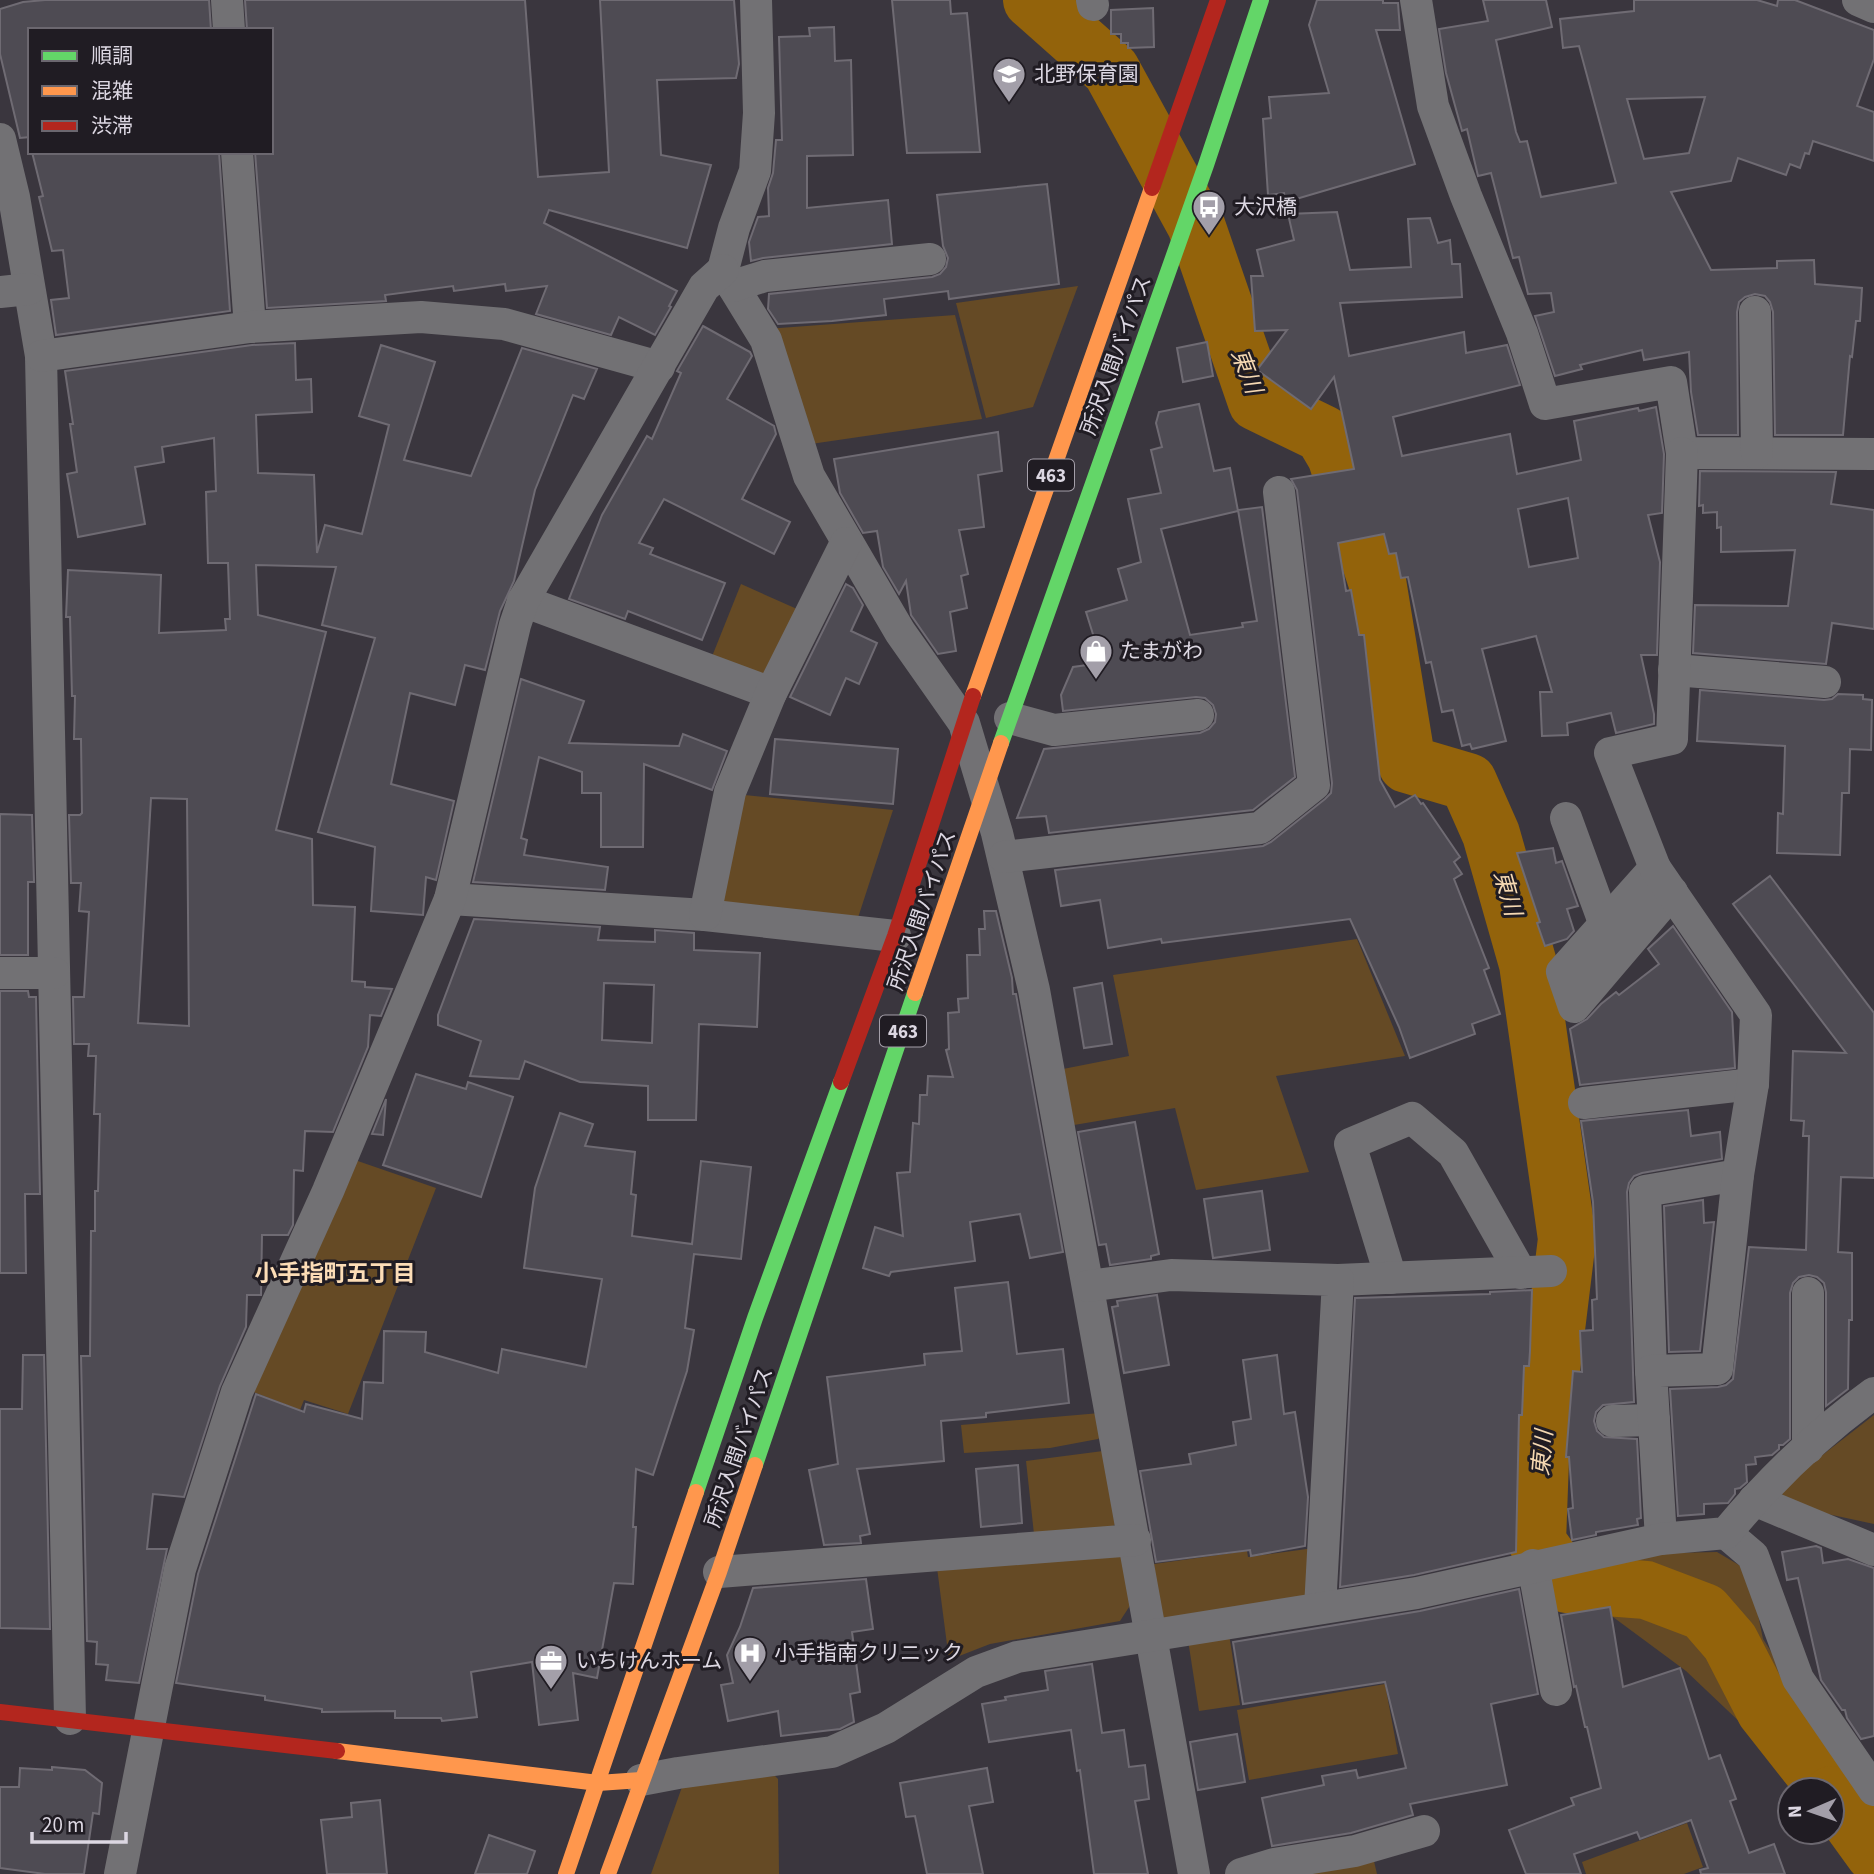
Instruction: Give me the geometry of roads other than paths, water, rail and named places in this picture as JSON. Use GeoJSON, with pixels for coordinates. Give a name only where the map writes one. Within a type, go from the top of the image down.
{"type":"FeatureCollection","features":[{"type":"Feature","properties":{"kind":"main road","name":"所沢入間バイパス"},"geometry":{"type":"LineString","coordinates":[[566,1874],[755,1318],[895,936],[964,723],[1219,0]]}},
{"type":"Feature","properties":{"kind":"main road","name":"所沢入間バイパス"},"geometry":{"type":"LineString","coordinates":[[608,1874],[640,1780],[719,1572],[984,791],[1206,165],[1261,0]]}},
{"type":"Feature","properties":{"kind":"main road"},"geometry":{"type":"LineString","coordinates":[[0,1712],[149,1727],[598,1783],[640,1780]]}},
{"type":"Feature","properties":{"kind":"street"},"geometry":{"type":"LineString","coordinates":[[227,0],[229,28]]}},
{"type":"Feature","properties":{"kind":"street"},"geometry":{"type":"LineString","coordinates":[[756,0],[759,113],[755,171],[734,228],[728,278],[766,340],[808,476],[900,632],[964,723],[1004,857],[1034,990],[1194,1874]]}},
{"type":"Feature","properties":{"kind":"street"},"geometry":{"type":"LineString","coordinates":[[1416,0],[1433,106],[1466,196],[1522,333],[1545,404],[1671,382],[1682,453],[1672,739],[1610,753],[1663,880],[1756,1015],[1753,1084],[1738,1175],[1717,1369],[1651,1371]]}},
{"type":"Feature","properties":{"kind":"street"},"geometry":{"type":"LineString","coordinates":[[1858,0],[1874,7]]}},
{"type":"Feature","properties":{"kind":"street"},"geometry":{"type":"LineString","coordinates":[[0,139],[14,197],[14,291],[41,356],[70,1719]]}},
{"type":"Feature","properties":{"kind":"street"},"geometry":{"type":"LineString","coordinates":[[237,154],[250,327]]}},
{"type":"Feature","properties":{"kind":"street"},"geometry":{"type":"LineString","coordinates":[[120,1874],[180,1569],[237,1392],[328,1191],[450,900],[523,601],[704,287],[728,278],[930,259]]}},
{"type":"Feature","properties":{"kind":"street"},"geometry":{"type":"LineString","coordinates":[[1755,312],[1757,453]]}},
{"type":"Feature","properties":{"kind":"street"},"geometry":{"type":"LineString","coordinates":[[41,356],[250,327],[421,317],[504,324],[659,367]]}},
{"type":"Feature","properties":{"kind":"street"},"geometry":{"type":"LineString","coordinates":[[1682,453],[1874,454]]}},
{"type":"Feature","properties":{"kind":"street"},"geometry":{"type":"LineString","coordinates":[[1004,857],[1260,828],[1314,785],[1279,492]]}},
{"type":"Feature","properties":{"kind":"street"},"geometry":{"type":"LineString","coordinates":[[705,915],[730,792],[771,693],[846,543]]}},
{"type":"Feature","properties":{"kind":"street"},"geometry":{"type":"LineString","coordinates":[[523,601],[771,693]]}},
{"type":"Feature","properties":{"kind":"street"},"geometry":{"type":"LineString","coordinates":[[1674,670],[1825,682]]}},
{"type":"Feature","properties":{"kind":"street"},"geometry":{"type":"LineString","coordinates":[[1010,718],[1054,730],[1198,715]]}},
{"type":"Feature","properties":{"kind":"street"},"geometry":{"type":"LineString","coordinates":[[1566,818],[1605,925]]}},
{"type":"Feature","properties":{"kind":"street"},"geometry":{"type":"LineString","coordinates":[[1663,880],[1574,1007],[1562,972],[1605,925],[1663,880]]}},
{"type":"Feature","properties":{"kind":"street"},"geometry":{"type":"LineString","coordinates":[[450,900],[705,915],[895,936]]}},
{"type":"Feature","properties":{"kind":"street"},"geometry":{"type":"LineString","coordinates":[[0,973],[54,973]]}},
{"type":"Feature","properties":{"kind":"street"},"geometry":{"type":"LineString","coordinates":[[1584,1103],[1753,1084]]}},
{"type":"Feature","properties":{"kind":"street"},"geometry":{"type":"LineString","coordinates":[[1088,1286],[1171,1275],[1338,1280],[1391,1278],[1536,1272],[1452,1153],[1412,1118],[1350,1144],[1391,1278]]}},
{"type":"Feature","properties":{"kind":"street"},"geometry":{"type":"LineString","coordinates":[[1661,1539],[1651,1371],[1645,1191],[1738,1175]]}},
{"type":"Feature","properties":{"kind":"street"},"geometry":{"type":"LineString","coordinates":[[1320,1608],[1338,1280]]}},
{"type":"Feature","properties":{"kind":"street"},"geometry":{"type":"LineString","coordinates":[[1808,1293],[1808,1448]]}},
{"type":"Feature","properties":{"kind":"street"},"geometry":{"type":"LineString","coordinates":[[640,1780],[832,1752],[886,1728],[976,1672],[1017,1657],[1417,1593],[1661,1539],[1726,1533],[1754,1500],[1808,1448],[1874,1392]]}},
{"type":"Feature","properties":{"kind":"street"},"geometry":{"type":"LineString","coordinates":[[1612,1421],[1654,1420]]}},
{"type":"Feature","properties":{"kind":"street"},"geometry":{"type":"LineString","coordinates":[[1754,1500],[1874,1550]]}},
{"type":"Feature","properties":{"kind":"street"},"geometry":{"type":"LineString","coordinates":[[1726,1533],[1753,1556],[1798,1678],[1874,1790]]}},
{"type":"Feature","properties":{"kind":"street"},"geometry":{"type":"LineString","coordinates":[[719,1572],[1135,1540]]}},
{"type":"Feature","properties":{"kind":"street"},"geometry":{"type":"LineString","coordinates":[[1548,1563],[1556,1689]]}},
{"type":"Feature","properties":{"kind":"street"},"geometry":{"type":"LineString","coordinates":[[1241,1874],[1274,1864],[1355,1851],[1424,1831]]}},
{"type":"Feature","properties":{"kind":"waterway","name":"東川"},"geometry":{"type":"LineString","coordinates":[[1032,0],[1111,70],[1196,225],[1257,402],[1323,434],[1336,456],[1377,581],[1407,764],[1468,782],[1491,834],[1528,964],[1567,1239],[1540,1460],[1537,1542],[1567,1584],[1646,1590],[1704,1612],[1730,1642],[1765,1710],[1817,1776]]}},
{"type":"Feature","properties":{"kind":"waterway","name":"東川"},"geometry":{"type":"LineString","coordinates":[[1846,1814],[1874,1853]]}},
{"type":"Feature","properties":{"kind":"place","name":"北野保育園"},"geometry":{"type":"Point","coordinates":[1009,104]}},
{"type":"Feature","properties":{"kind":"place","name":"大沢橋"},"geometry":{"type":"Point","coordinates":[1209,237]}},
{"type":"Feature","properties":{"kind":"place","name":"たまがわ"},"geometry":{"type":"Point","coordinates":[1096,681]}},
{"type":"Feature","properties":{"kind":"place","name":"小手指南クリニック"},"geometry":{"type":"Point","coordinates":[750,1683]}},
{"type":"Feature","properties":{"kind":"place","name":"いちけんホーム"},"geometry":{"type":"Point","coordinates":[551,1691]}},
{"type":"Feature","properties":{"kind":"district","name":"小手指町五丁目"},"geometry":{"type":"Point","coordinates":[335,1273]}}]}
